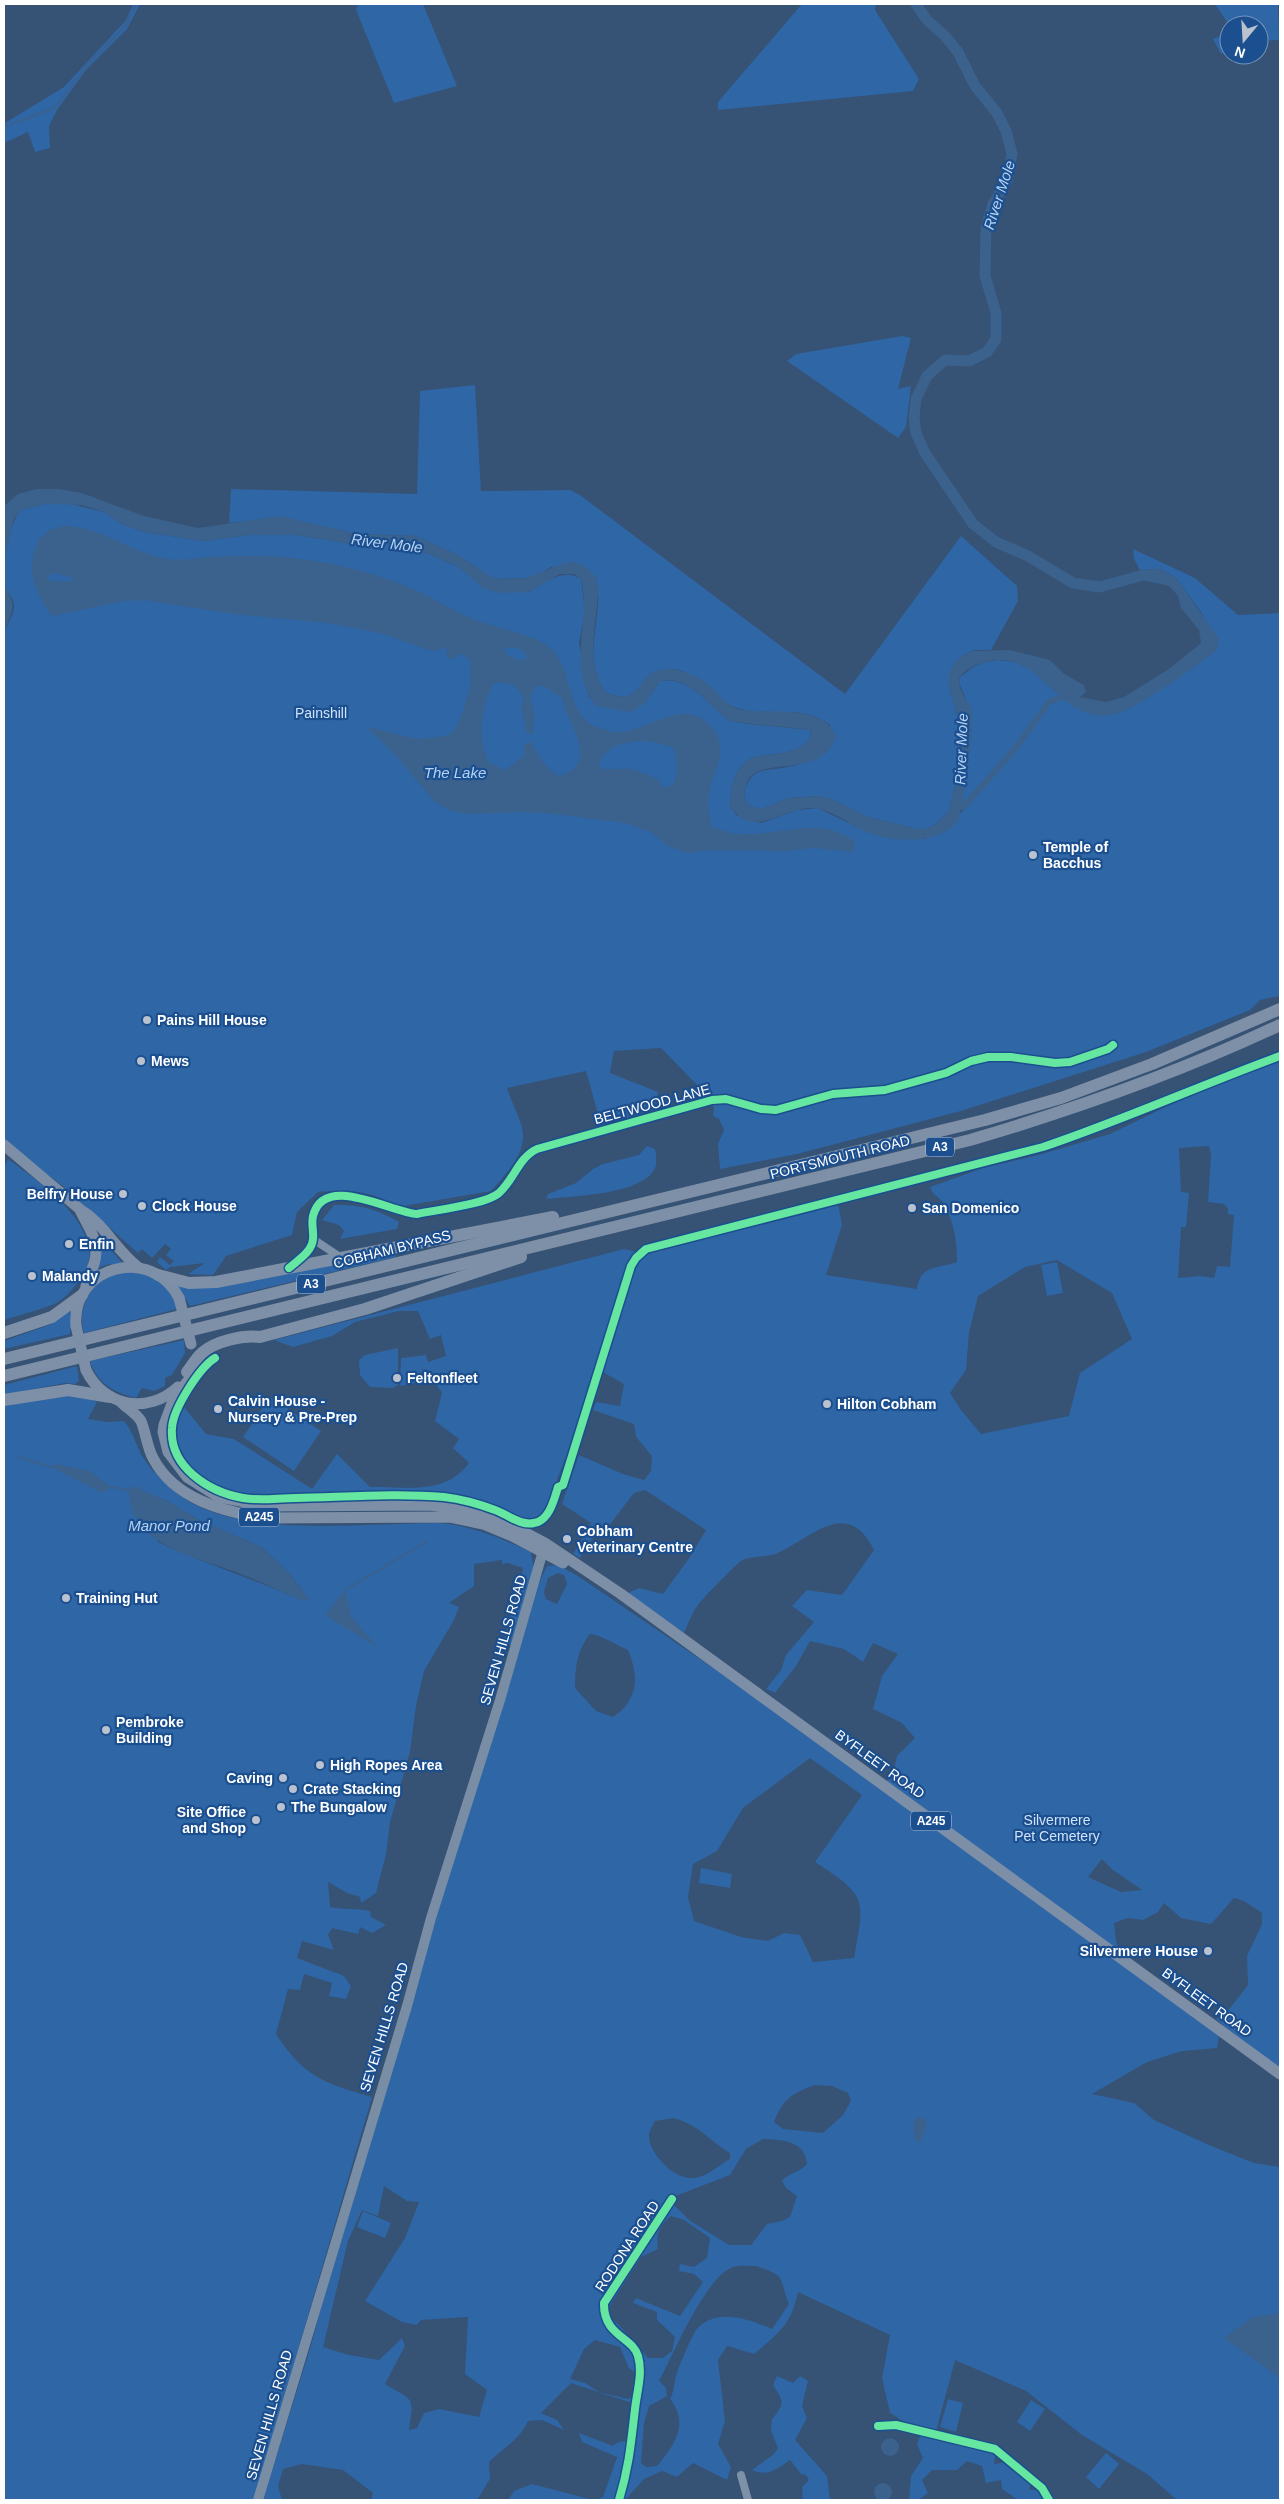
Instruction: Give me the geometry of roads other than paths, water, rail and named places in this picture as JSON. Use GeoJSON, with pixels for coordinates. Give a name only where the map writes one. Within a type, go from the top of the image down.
{"type":"FeatureCollection","features":[{"type":"Feature","properties":{"kind":"highway","name":"PORTSMOUTH ROAD"},"geometry":{"type":"LineString","coordinates":[[612,1211],[899,1142],[1061,1098],[1152,1064],[1280,1009]]}},
{"type":"Feature","properties":{"kind":"highway","name":"PORTSMOUTH ROAD"},"geometry":{"type":"LineString","coordinates":[[599,1230],[892,1160],[1026,1124],[1162,1076],[1280,1025]]}},
{"type":"Feature","properties":{"kind":"highway"},"geometry":{"type":"LineString","coordinates":[[158,1275],[189,1283],[206,1284],[572,1214],[612,1211]]}},
{"type":"Feature","properties":{"kind":"highway","name":"COBHAM BYPASS"},"geometry":{"type":"LineString","coordinates":[[4,1359],[612,1211]]}},
{"type":"Feature","properties":{"kind":"highway"},"geometry":{"type":"LineString","coordinates":[[173,1400],[202,1363],[212,1354],[260,1337],[366,1309],[599,1230]]}},
{"type":"Feature","properties":{"kind":"highway","name":"A3"},"geometry":{"type":"LineString","coordinates":[[4,1376],[599,1230]]}},
{"type":"Feature","properties":{"kind":"highway"},"geometry":{"type":"LineString","coordinates":[[4,1333],[52,1317],[84,1291]]}},
{"type":"Feature","properties":{"kind":"highway"},"geometry":{"type":"LineString","coordinates":[[187,1372],[200,1355],[210,1348],[251,1336],[260,1337]]}},
{"type":"Feature","properties":{"kind":"highway"},"geometry":{"type":"LineString","coordinates":[[4,1400],[68,1390],[116,1400]]}},
{"type":"Feature","properties":{"kind":"main road"},"geometry":{"type":"LineString","coordinates":[[4,1145],[98,1223],[124,1256],[138,1267]]}},
{"type":"Feature","properties":{"kind":"main road"},"geometry":{"type":"LineString","coordinates":[[81,1210],[92,1232],[95,1246],[94,1262],[84,1291],[76,1326],[86,1370],[93,1383],[116,1400],[143,1404],[154,1402],[178,1387],[187,1372],[191,1359],[191,1344],[179,1298],[174,1289],[149,1269],[138,1267],[109,1271],[84,1291]]}},
{"type":"Feature","properties":{"kind":"main road","name":"A245"},"geometry":{"type":"LineString","coordinates":[[173,1400],[178,1387]]}},
{"type":"Feature","properties":{"kind":"main road","name":"BYFLEET ROAD"},"geometry":{"type":"LineString","coordinates":[[116,1400],[140,1421],[153,1459],[167,1476],[182,1490],[216,1508],[235,1514],[265,1518],[450,1517],[483,1524],[582,1569],[621,1594],[1280,2074]]}},
{"type":"Feature","properties":{"kind":"main road","name":"BYFLEET ROAD"},"geometry":{"type":"LineString","coordinates":[[173,1400],[166,1416],[163,1430],[168,1452],[187,1477],[219,1497],[257,1506],[431,1505],[467,1510],[503,1521],[541,1551]]}},
{"type":"Feature","properties":{"kind":"main road","name":"SEVEN HILLS ROAD"},"geometry":{"type":"LineString","coordinates":[[258,2500],[431,1918],[500,1700],[541,1551]]}},
{"type":"Feature","properties":{"kind":"street","name":"BELTWOOD LANE"},"geometry":{"type":"LineString","coordinates":[[313,1239],[314,1213],[320,1204],[329,1198],[359,1197],[417,1214],[490,1199],[502,1191],[526,1155],[537,1149],[712,1100],[726,1099],[761,1109],[776,1110],[833,1094],[885,1090],[946,1074],[971,1061],[988,1057],[1012,1056],[1055,1063],[1078,1059],[1108,1049],[1114,1045]]}},
{"type":"Feature","properties":{"kind":"street"},"geometry":{"type":"LineString","coordinates":[[289,1268],[308,1251],[313,1239],[340,1258]]}},
{"type":"Feature","properties":{"kind":"street","name":"RODONA ROAD"},"geometry":{"type":"LineString","coordinates":[[619,2500],[630,2465],[640,2376],[638,2353],[614,2331],[604,2315],[604,2303],[672,2199]]}},
{"type":"Feature","properties":{"kind":"street"},"geometry":{"type":"LineString","coordinates":[[878,2426],[883,2424],[896,2425],[995,2449],[1042,2488],[1049,2500]]}},
{"type":"Feature","properties":{"kind":"street"},"geometry":{"type":"LineString","coordinates":[[741,2475],[748,2500]]}},
{"type":"Feature","properties":{"kind":"water"},"geometry":{"type":"Polygon","coordinates":[[[37,489],[58,489],[82,493],[144,516],[198,528],[280,516],[357,534],[415,536],[456,554],[497,579],[526,578],[564,563],[575,562],[587,568],[595,576],[598,587],[593,652],[598,678],[604,691],[617,696],[626,696],[633,693],[650,675],[658,670],[672,669],[704,681],[737,709],[809,715],[821,719],[830,727],[836,737],[828,750],[818,758],[806,763],[757,772],[749,778],[744,797],[749,806],[762,809],[788,798],[819,796],[831,799],[868,817],[918,829],[926,829],[935,825],[949,811],[959,773],[959,722],[949,685],[949,674],[953,664],[962,656],[972,651],[1010,650],[1050,660],[1064,674],[1084,685],[1086,692],[1080,697],[1106,702],[1124,697],[1169,669],[1201,643],[1199,630],[1181,608],[1178,596],[1169,586],[1143,580],[1140,570],[1160,569],[1176,578],[1219,639],[1217,650],[1196,666],[1138,704],[1115,714],[1095,715],[1078,709],[1063,699],[1037,675],[1022,665],[1005,660],[985,662],[962,674],[959,686],[972,712],[970,749],[963,801],[958,820],[951,828],[941,834],[916,840],[877,836],[826,811],[808,808],[761,822],[750,821],[740,817],[730,806],[734,782],[740,767],[749,759],[799,748],[811,738],[810,730],[729,720],[690,687],[671,680],[660,681],[644,704],[630,712],[596,706],[587,690],[582,675],[581,644],[584,596],[581,579],[574,574],[560,574],[528,592],[499,593],[483,588],[459,567],[427,553],[388,544],[371,547],[296,535],[249,535],[203,541],[144,532],[122,524],[104,512],[82,505],[45,504],[20,510],[14,519],[4,559],[4,506],[18,494],[37,489]]]}},
{"type":"Feature","properties":{"kind":"water","name":"The Lake"},"geometry":{"type":"Polygon","coordinates":[[[65,526],[91,530],[154,556],[167,559],[184,560],[252,556],[308,560],[359,570],[409,587],[468,617],[528,636],[546,645],[555,653],[561,664],[579,711],[586,720],[597,727],[619,732],[633,730],[681,714],[703,719],[713,729],[720,745],[719,760],[708,796],[711,825],[713,827],[730,833],[748,834],[821,828],[838,832],[854,841],[854,852],[814,848],[785,851],[709,850],[687,853],[668,846],[652,833],[626,823],[554,814],[524,812],[467,814],[449,810],[434,801],[398,758],[367,727],[417,739],[447,736],[454,731],[459,722],[470,689],[470,659],[460,653],[452,660],[446,655],[448,648],[432,651],[380,633],[328,623],[234,614],[144,600],[124,601],[52,616],[40,597],[33,578],[32,568],[36,547],[41,536],[44,536],[49,530],[65,526]],[[52,573],[49,575],[49,581],[74,581],[71,577],[52,573]],[[512,647],[503,649],[514,658],[520,660],[527,658],[523,650],[512,647]],[[499,682],[493,684],[483,713],[482,723],[482,743],[488,762],[505,770],[524,756],[524,744],[531,742],[542,761],[558,776],[571,771],[578,763],[580,754],[579,743],[562,698],[544,686],[536,686],[530,696],[534,711],[533,734],[527,733],[522,711],[523,697],[514,685],[499,682]],[[633,742],[615,746],[598,764],[603,769],[633,769],[660,780],[659,783],[665,789],[667,786],[673,785],[677,766],[676,756],[672,747],[654,742],[633,742]]]}},
{"type":"Feature","properties":{"kind":"water"},"geometry":{"type":"Polygon","coordinates":[[[4,584],[11,598],[13,608],[4,632],[4,584]]]}},
{"type":"Feature","properties":{"kind":"water"},"geometry":{"type":"Polygon","coordinates":[[[56,1464],[89,1471],[111,1487],[102,1493],[51,1467],[56,1464]]]}},
{"type":"Feature","properties":{"kind":"water","name":"Manor Pond"},"geometry":{"type":"Polygon","coordinates":[[[133,1486],[171,1503],[197,1519],[261,1547],[287,1571],[309,1599],[304,1601],[242,1574],[182,1553],[166,1545],[151,1535],[139,1523],[132,1508],[129,1490],[133,1486]]]}},
{"type":"Feature","properties":{"kind":"water"},"geometry":{"type":"Polygon","coordinates":[[[345,1590],[351,1616],[377,1647],[325,1615],[345,1590]]]}},
{"type":"Feature","properties":{"kind":"water"},"geometry":{"type":"Polygon","coordinates":[[[917,2117],[924,2118],[926,2129],[921,2141],[917,2142],[914,2122],[917,2117]]]}},
{"type":"Feature","properties":{"kind":"water"},"geometry":{"type":"Polygon","coordinates":[[[1280,2313],[1280,2378],[1224,2338],[1253,2317],[1280,2313]]]}},
{"type":"Feature","properties":{"kind":"water"},"geometry":{"type":"Polygon","coordinates":[[[890,2438],[896,2441],[899,2447],[896,2453],[890,2456],[884,2453],[881,2447],[884,2441],[890,2438]]]}},
{"type":"Feature","properties":{"kind":"water"},"geometry":{"type":"Polygon","coordinates":[[[883,2483],[889,2486],[892,2492],[889,2498],[883,2501],[877,2498],[874,2492],[877,2486],[883,2483]]]}},
{"type":"Feature","properties":{"kind":"waterway"},"geometry":{"type":"LineString","coordinates":[[4,127],[54,108],[86,67],[126,25],[136,4]]}},
{"type":"Feature","properties":{"kind":"waterway","name":"River Mole"},"geometry":{"type":"LineString","coordinates":[[916,4],[927,20],[945,36],[958,52],[975,86],[997,113],[1006,131],[1012,154],[1007,181],[993,204],[986,228],[985,276],[996,313],[996,339],[987,352],[969,361],[945,360],[927,376],[916,399],[914,418],[916,433],[925,453],[973,524],[996,542],[1028,556],[1073,583],[1100,587],[1143,575],[1156,577]]}},
{"type":"Feature","properties":{"kind":"waterway"},"geometry":{"type":"LineString","coordinates":[[956,808],[964,806],[983,785],[1018,745],[1049,702],[1068,695]]}},
{"type":"Feature","properties":{"kind":"waterway"},"geometry":{"type":"LineString","coordinates":[[19,1457],[51,1467]]}},
{"type":"Feature","properties":{"kind":"waterway"},"geometry":{"type":"LineString","coordinates":[[111,1487],[129,1490]]}},
{"type":"Feature","properties":{"kind":"waterway"},"geometry":{"type":"LineString","coordinates":[[345,1590],[428,1541]]}},
{"type":"Feature","properties":{"kind":"place","name":"Temple of Bacchus"},"geometry":{"type":"Point","coordinates":[1033,855]}},
{"type":"Feature","properties":{"kind":"place","name":"Pains Hill House"},"geometry":{"type":"Point","coordinates":[147,1020]}},
{"type":"Feature","properties":{"kind":"place","name":"Mews"},"geometry":{"type":"Point","coordinates":[141,1061]}},
{"type":"Feature","properties":{"kind":"place","name":"Belfry House"},"geometry":{"type":"Point","coordinates":[123,1194]}},
{"type":"Feature","properties":{"kind":"place","name":"Clock House"},"geometry":{"type":"Point","coordinates":[142,1206]}},
{"type":"Feature","properties":{"kind":"place","name":"San Domenico"},"geometry":{"type":"Point","coordinates":[912,1208]}},
{"type":"Feature","properties":{"kind":"place","name":"Enfin"},"geometry":{"type":"Point","coordinates":[69,1244]}},
{"type":"Feature","properties":{"kind":"place","name":"Malandy"},"geometry":{"type":"Point","coordinates":[32,1276]}},
{"type":"Feature","properties":{"kind":"place","name":"Feltonfleet"},"geometry":{"type":"Point","coordinates":[397,1378]}},
{"type":"Feature","properties":{"kind":"place","name":"Hilton Cobham"},"geometry":{"type":"Point","coordinates":[827,1404]}},
{"type":"Feature","properties":{"kind":"place","name":"Calvin House - Nursery & Pre-Prep"},"geometry":{"type":"Point","coordinates":[218,1409]}},
{"type":"Feature","properties":{"kind":"place","name":"Cobham Veterinary Centre"},"geometry":{"type":"Point","coordinates":[567,1539]}},
{"type":"Feature","properties":{"kind":"place","name":"Training Hut"},"geometry":{"type":"Point","coordinates":[66,1598]}},
{"type":"Feature","properties":{"kind":"place","name":"Pembroke Building"},"geometry":{"type":"Point","coordinates":[106,1730]}},
{"type":"Feature","properties":{"kind":"place","name":"High Ropes Area"},"geometry":{"type":"Point","coordinates":[320,1765]}},
{"type":"Feature","properties":{"kind":"place","name":"Caving"},"geometry":{"type":"Point","coordinates":[283,1778]}},
{"type":"Feature","properties":{"kind":"place","name":"Crate Stacking"},"geometry":{"type":"Point","coordinates":[293,1789]}},
{"type":"Feature","properties":{"kind":"place","name":"The Bungalow"},"geometry":{"type":"Point","coordinates":[281,1807]}},
{"type":"Feature","properties":{"kind":"place","name":"Site Office and Shop"},"geometry":{"type":"Point","coordinates":[256,1820]}},
{"type":"Feature","properties":{"kind":"place","name":"Silvermere House"},"geometry":{"type":"Point","coordinates":[1208,1951]}},
{"type":"Feature","properties":{"kind":"park label","name":"Painshill"},"geometry":{"type":"Point","coordinates":[321,713]}},
{"type":"Feature","properties":{"kind":"park label","name":"Silvermere Pet Cemetery"},"geometry":{"type":"Point","coordinates":[1057,1828]}}]}
